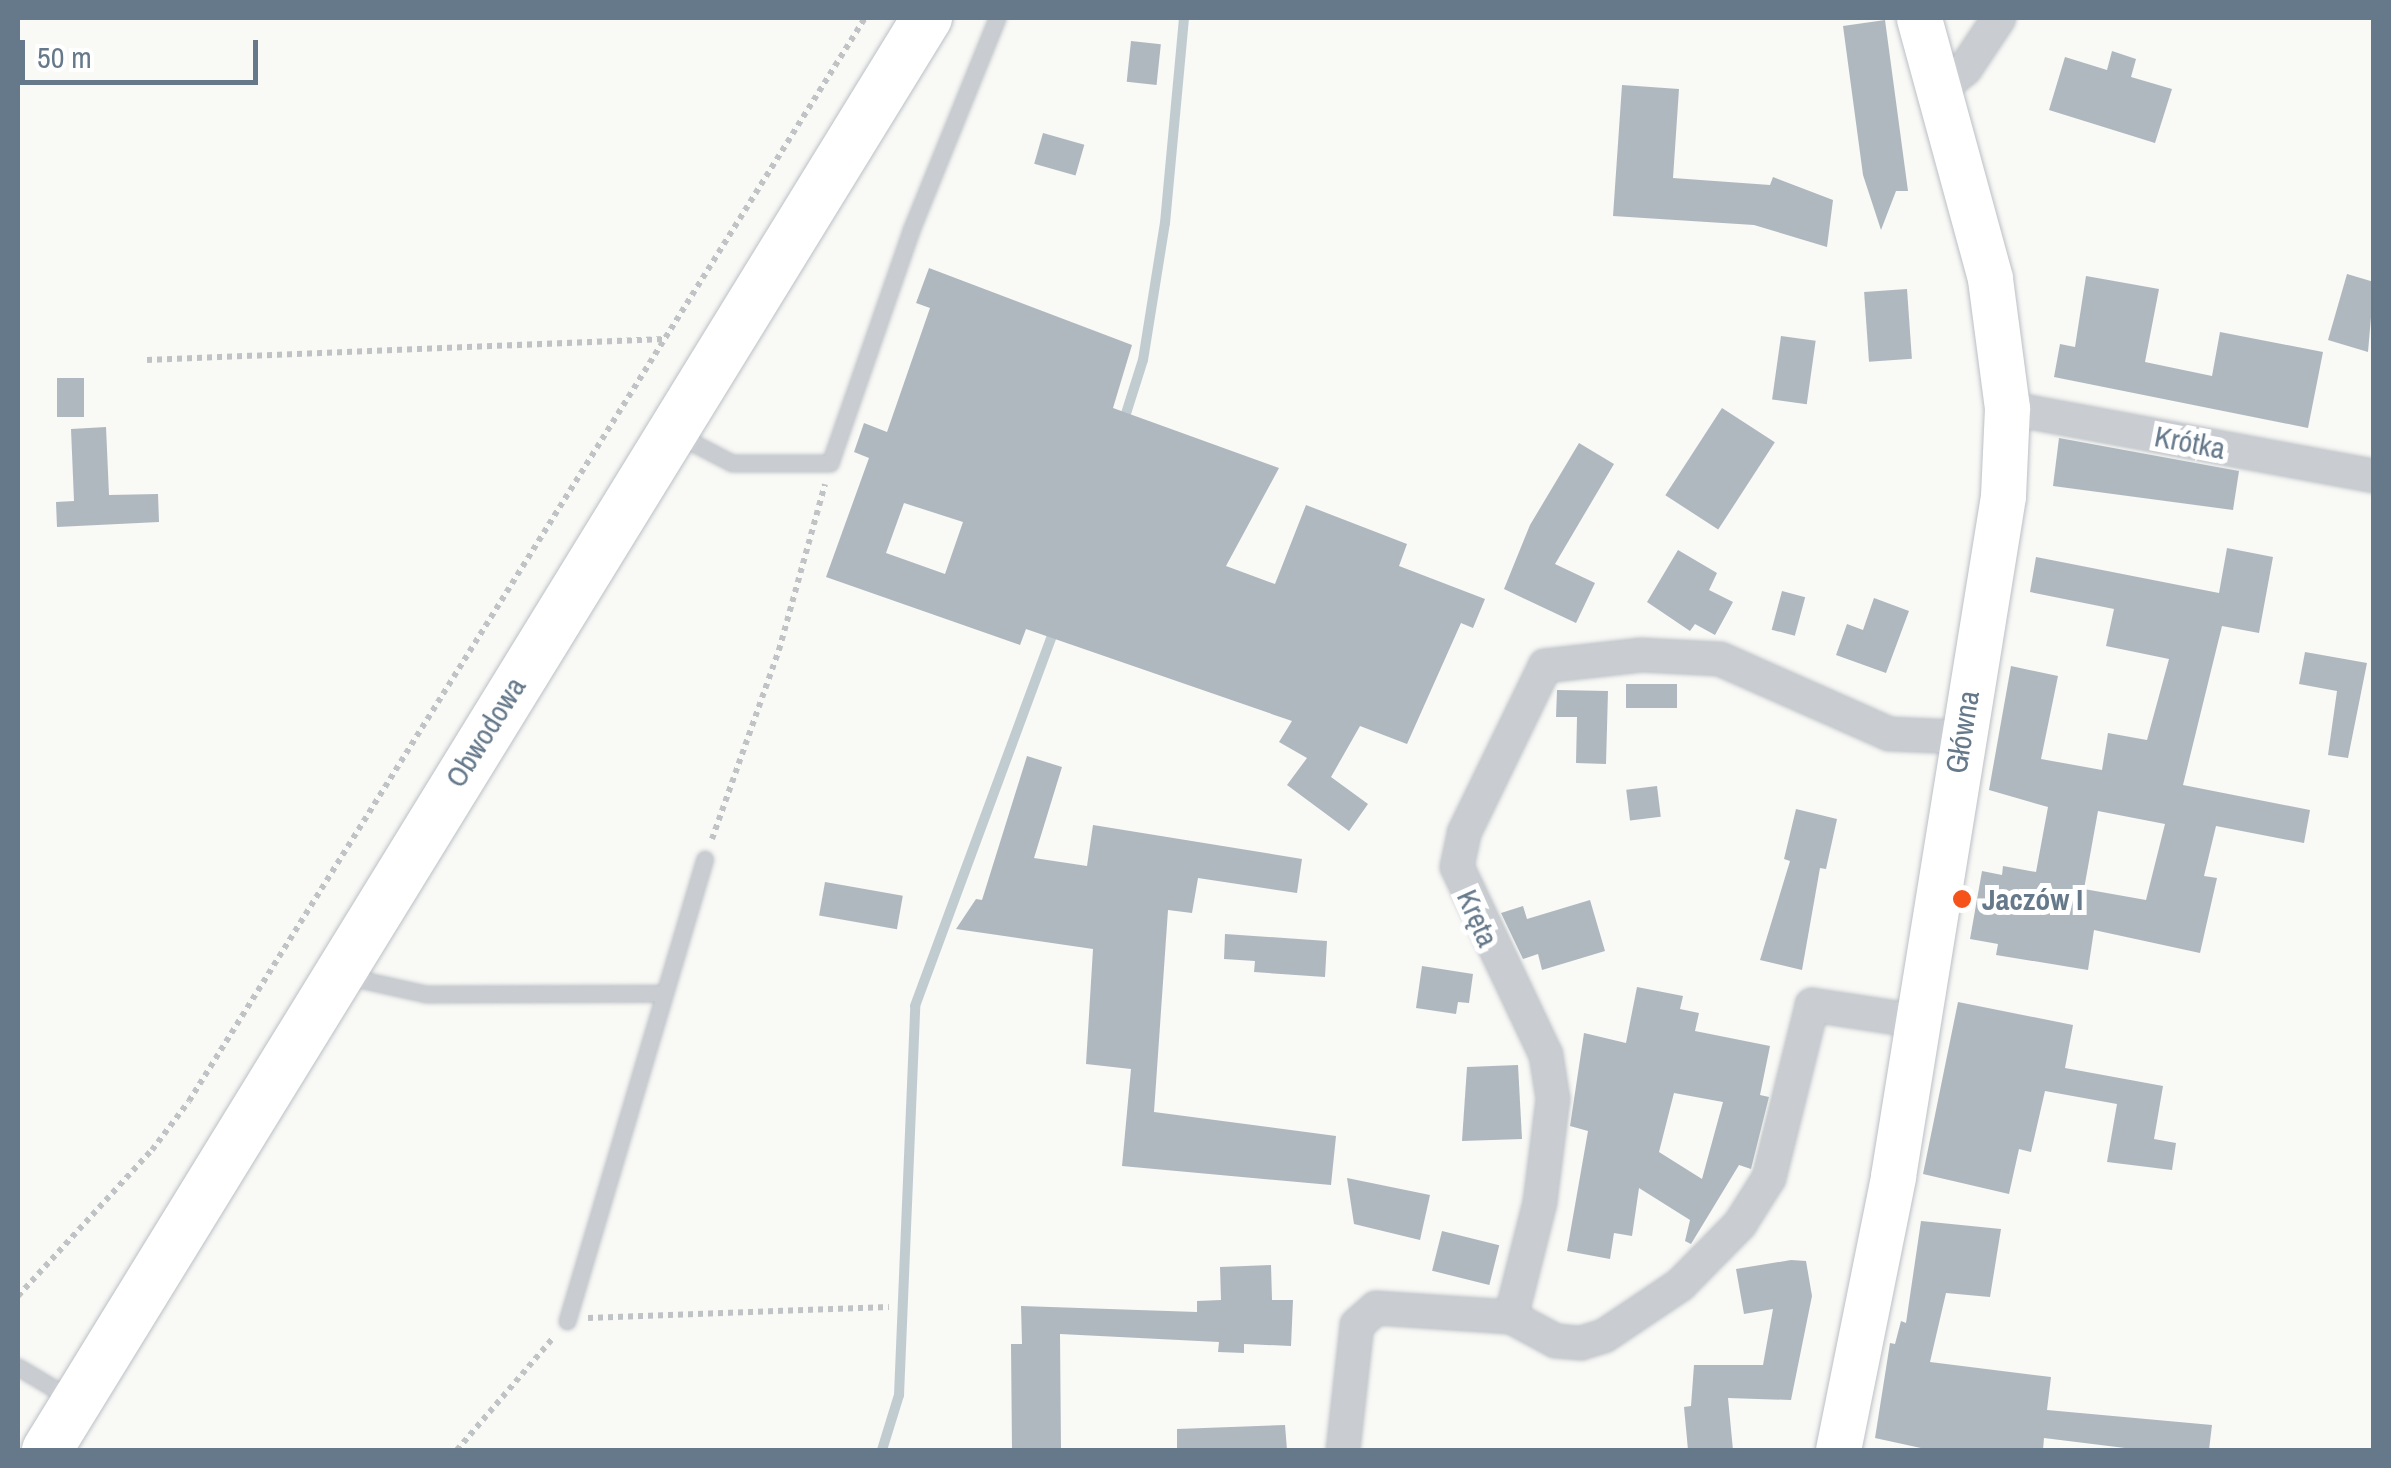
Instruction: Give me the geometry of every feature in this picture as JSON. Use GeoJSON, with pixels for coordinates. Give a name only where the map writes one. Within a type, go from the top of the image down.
{"type":"FeatureCollection","features":[{"type":"Feature","properties":{"kind":"main road","name":"Obwodowa"},"geometry":{"type":"LineString","coordinates":[[47,1450],[336,973],[927,18]]}},
{"type":"Feature","properties":{"kind":"street","name":"Główna"},"geometry":{"type":"LineString","coordinates":[[1838,1450],[1916,1022],[2002,496],[2007,408],[1990,278],[1942,88],[1919,18]]}},
{"type":"Feature","properties":{"kind":"street"},"geometry":{"type":"LineString","coordinates":[[1942,88],[1965,69],[1999,18]]}},
{"type":"Feature","properties":{"kind":"street","name":"Krótka"},"geometry":{"type":"LineString","coordinates":[[2007,408],[2374,476]]}},
{"type":"Feature","properties":{"kind":"street","name":"Kręta"},"geometry":{"type":"LineString","coordinates":[[1512,1317],[1540,1202],[1553,1099],[1546,1054],[1457,867],[1464,833],[1545,666],[1640,655],[1720,659],[1888,734],[1960,737]]}},
{"type":"Feature","properties":{"kind":"street"},"geometry":{"type":"LineString","coordinates":[[1343,1450],[1357,1325],[1376,1308],[1512,1317],[1556,1340],[1582,1343],[1604,1336],[1680,1284],[1740,1224],[1769,1178],[1812,1006],[1916,1022]]}},
{"type":"Feature","properties":{"kind":"lane"},"geometry":{"type":"LineString","coordinates":[[671,430],[732,462],[830,463],[917,214],[997,18]]}},
{"type":"Feature","properties":{"kind":"lane"},"geometry":{"type":"LineString","coordinates":[[568,1321],[662,993],[705,859]]}},
{"type":"Feature","properties":{"kind":"lane"},"geometry":{"type":"LineString","coordinates":[[336,973],[426,994],[662,993]]}},
{"type":"Feature","properties":{"kind":"lane"},"geometry":{"type":"LineString","coordinates":[[18,1366],[76,1402]]}},
{"type":"Feature","properties":{"kind":"path"},"geometry":{"type":"LineString","coordinates":[[18,1296],[189,1100],[865,18]]}},
{"type":"Feature","properties":{"kind":"path"},"geometry":{"type":"LineString","coordinates":[[147,360],[665,339]]}},
{"type":"Feature","properties":{"kind":"path"},"geometry":{"type":"LineString","coordinates":[[705,859],[779,650],[830,463]]}},
{"type":"Feature","properties":{"kind":"path"},"geometry":{"type":"LineString","coordinates":[[457,1450],[568,1321],[889,1308]]}},
{"type":"Feature","properties":{"kind":"building"},"geometry":{"type":"Polygon","coordinates":[[[1885,20],[1908,191],[1896,191],[1881,230],[1863,175],[1843,26],[1885,20]]]}},
{"type":"Feature","properties":{"kind":"building"},"geometry":{"type":"Polygon","coordinates":[[[1131,41],[1161,44],[1157,85],[1127,82],[1131,41]]]}},
{"type":"Feature","properties":{"kind":"building"},"geometry":{"type":"Polygon","coordinates":[[[2112,51],[2136,59],[2131,77],[2172,89],[2155,143],[2049,110],[2065,57],[2107,70],[2112,51]]]}},
{"type":"Feature","properties":{"kind":"building"},"geometry":{"type":"Polygon","coordinates":[[[1622,85],[1679,89],[1673,178],[1770,185],[1773,177],[1833,200],[1827,247],[1754,225],[1613,216],[1622,85]]]}},
{"type":"Feature","properties":{"kind":"building"},"geometry":{"type":"Polygon","coordinates":[[[1043,133],[1084,145],[1076,176],[1034,164],[1043,133]]]}},
{"type":"Feature","properties":{"kind":"building"},"geometry":{"type":"Polygon","coordinates":[[[929,268],[1132,345],[1113,408],[1279,468],[1226,566],[1275,584],[1306,505],[1407,544],[1399,566],[1485,599],[1473,628],[1461,623],[1407,744],[1360,726],[1331,777],[1368,804],[1349,831],[1287,785],[1307,758],[1279,742],[1292,721],[1026,629],[1020,645],[826,577],[869,458],[854,452],[864,423],[887,432],[930,308],[916,303],[929,268]],[[904,503],[886,553],[945,574],[963,522],[904,503]]]}},
{"type":"Feature","properties":{"kind":"building"},"geometry":{"type":"Polygon","coordinates":[[[2347,274],[2374,282],[2368,352],[2328,340],[2347,274]]]}},
{"type":"Feature","properties":{"kind":"building"},"geometry":{"type":"Polygon","coordinates":[[[2086,276],[2159,289],[2145,362],[2212,376],[2220,332],[2323,352],[2308,428],[2054,377],[2060,344],[2075,347],[2086,276]]]}},
{"type":"Feature","properties":{"kind":"building"},"geometry":{"type":"Polygon","coordinates":[[[1907,289],[1912,359],[1869,362],[1864,292],[1907,289]]]}},
{"type":"Feature","properties":{"kind":"building"},"geometry":{"type":"Polygon","coordinates":[[[1781,336],[1816,341],[1807,404],[1772,399],[1781,336]]]}},
{"type":"Feature","properties":{"kind":"building"},"geometry":{"type":"Polygon","coordinates":[[[57,378],[84,378],[84,417],[57,417],[57,378]]]}},
{"type":"Feature","properties":{"kind":"building"},"geometry":{"type":"Polygon","coordinates":[[[1722,408],[1775,442],[1718,530],[1665,495],[1722,408]]]}},
{"type":"Feature","properties":{"kind":"building"},"geometry":{"type":"Polygon","coordinates":[[[106,427],[109,495],[158,494],[159,522],[57,527],[56,502],[74,501],[71,429],[106,427]]]}},
{"type":"Feature","properties":{"kind":"building"},"geometry":{"type":"Polygon","coordinates":[[[2059,438],[2239,471],[2233,510],[2053,486],[2059,438]]]}},
{"type":"Feature","properties":{"kind":"building"},"geometry":{"type":"Polygon","coordinates":[[[1579,443],[1614,464],[1555,564],[1595,583],[1576,623],[1504,589],[1530,525],[1579,443]]]}},
{"type":"Feature","properties":{"kind":"building"},"geometry":{"type":"Polygon","coordinates":[[[2227,548],[2273,557],[2259,633],[2222,626],[2183,785],[2310,810],[2304,843],[2216,826],[2204,876],[2217,878],[2200,953],[2094,930],[2088,970],[1996,955],[1998,944],[1970,939],[1982,871],[2002,875],[2003,866],[2036,872],[2048,807],[1989,790],[2011,666],[2058,676],[2041,759],[2102,770],[2108,733],[2147,740],[2169,659],[2106,646],[2114,609],[2030,592],[2036,557],[2219,593],[2227,548]],[[2098,811],[2084,889],[2146,900],[2165,824],[2098,811]]]}},
{"type":"Feature","properties":{"kind":"building"},"geometry":{"type":"Polygon","coordinates":[[[1678,550],[1717,573],[1709,590],[1733,602],[1715,635],[1695,624],[1690,631],[1647,602],[1678,550]]]}},
{"type":"Feature","properties":{"kind":"building"},"geometry":{"type":"Polygon","coordinates":[[[1782,591],[1805,597],[1795,636],[1772,630],[1782,591]]]}},
{"type":"Feature","properties":{"kind":"building"},"geometry":{"type":"Polygon","coordinates":[[[1874,598],[1909,611],[1886,673],[1836,655],[1847,624],[1863,630],[1874,598]]]}},
{"type":"Feature","properties":{"kind":"building"},"geometry":{"type":"Polygon","coordinates":[[[2305,652],[2367,663],[2348,758],[2328,755],[2337,691],[2299,684],[2305,652]]]}},
{"type":"Feature","properties":{"kind":"building"},"geometry":{"type":"Polygon","coordinates":[[[1626,684],[1677,684],[1677,708],[1626,708],[1626,684]]]}},
{"type":"Feature","properties":{"kind":"building"},"geometry":{"type":"Polygon","coordinates":[[[1557,690],[1608,691],[1606,764],[1576,763],[1577,717],[1556,717],[1557,690]]]}},
{"type":"Feature","properties":{"kind":"building"},"geometry":{"type":"Polygon","coordinates":[[[1027,756],[1062,767],[1034,858],[1087,866],[1093,825],[1302,859],[1297,893],[1198,878],[1192,913],[1168,910],[1154,1112],[1336,1136],[1331,1185],[1122,1166],[1131,1069],[1086,1064],[1093,949],[956,929],[976,899],[982,900],[1027,756]]]}},
{"type":"Feature","properties":{"kind":"building"},"geometry":{"type":"Polygon","coordinates":[[[1657,786],[1661,817],[1630,821],[1626,790],[1657,786]]]}},
{"type":"Feature","properties":{"kind":"building"},"geometry":{"type":"Polygon","coordinates":[[[1796,809],[1837,819],[1826,869],[1820,868],[1802,970],[1760,960],[1790,861],[1784,859],[1796,809]]]}},
{"type":"Feature","properties":{"kind":"building"},"geometry":{"type":"Polygon","coordinates":[[[825,882],[903,896],[897,929],[819,915],[825,882]]]}},
{"type":"Feature","properties":{"kind":"building"},"geometry":{"type":"Polygon","coordinates":[[[1590,900],[1605,951],[1542,970],[1538,954],[1523,959],[1501,913],[1523,906],[1527,919],[1590,900]]]}},
{"type":"Feature","properties":{"kind":"building"},"geometry":{"type":"Polygon","coordinates":[[[1225,934],[1327,941],[1325,977],[1254,972],[1255,961],[1224,959],[1225,934]]]}},
{"type":"Feature","properties":{"kind":"building"},"geometry":{"type":"Polygon","coordinates":[[[1422,966],[1473,974],[1469,1003],[1458,1002],[1456,1014],[1416,1008],[1422,966]]]}},
{"type":"Feature","properties":{"kind":"building"},"geometry":{"type":"Polygon","coordinates":[[[1637,987],[1683,996],[1680,1009],[1699,1013],[1695,1031],[1770,1046],[1760,1095],[1769,1097],[1751,1169],[1739,1165],[1691,1244],[1685,1241],[1690,1220],[1639,1188],[1632,1236],[1614,1233],[1610,1259],[1567,1251],[1588,1131],[1570,1126],[1584,1033],[1626,1043],[1637,987]],[[1674,1093],[1659,1152],[1702,1179],[1723,1102],[1674,1093]]]}},
{"type":"Feature","properties":{"kind":"building"},"geometry":{"type":"Polygon","coordinates":[[[1958,1002],[2073,1025],[2065,1068],[2163,1086],[2154,1139],[2176,1143],[2172,1170],[2107,1162],[2117,1104],[2045,1091],[2031,1152],[2019,1149],[2009,1194],[1923,1174],[1958,1002]]]}},
{"type":"Feature","properties":{"kind":"building"},"geometry":{"type":"Polygon","coordinates":[[[1518,1065],[1522,1139],[1462,1141],[1467,1067],[1518,1065]]]}},
{"type":"Feature","properties":{"kind":"building"},"geometry":{"type":"Polygon","coordinates":[[[1347,1178],[1430,1195],[1420,1240],[1354,1224],[1347,1178]]]}},
{"type":"Feature","properties":{"kind":"building"},"geometry":{"type":"Polygon","coordinates":[[[1921,1221],[2001,1229],[1990,1297],[1946,1293],[1930,1362],[2051,1377],[2047,1410],[2212,1425],[2209,1450],[2141,1450],[2044,1438],[2043,1450],[1930,1450],[1875,1438],[1890,1343],[1895,1344],[1901,1321],[1906,1323],[1921,1221]]]}},
{"type":"Feature","properties":{"kind":"building"},"geometry":{"type":"Polygon","coordinates":[[[1442,1231],[1499,1245],[1489,1285],[1432,1271],[1442,1231]]]}},
{"type":"Feature","properties":{"kind":"building"},"geometry":{"type":"Polygon","coordinates":[[[1806,1261],[1812,1296],[1791,1400],[1728,1398],[1733,1450],[1688,1450],[1684,1407],[1691,1406],[1694,1365],[1763,1365],[1773,1309],[1744,1314],[1736,1269],[1806,1261]]]}},
{"type":"Feature","properties":{"kind":"building"},"geometry":{"type":"Polygon","coordinates":[[[1271,1265],[1272,1300],[1293,1300],[1291,1346],[1244,1344],[1244,1353],[1218,1352],[1219,1342],[1060,1334],[1061,1450],[1012,1450],[1011,1344],[1022,1344],[1021,1306],[1197,1312],[1197,1301],[1221,1300],[1220,1267],[1271,1265]]]}},
{"type":"Feature","properties":{"kind":"building"},"geometry":{"type":"Polygon","coordinates":[[[1285,1425],[1287,1450],[1177,1450],[1177,1429],[1285,1425]]]}},
{"type":"Feature","properties":{"kind":"waterway"},"geometry":{"type":"LineString","coordinates":[[1123,423],[1143,360],[1165,223],[1184,18]]}},
{"type":"Feature","properties":{"kind":"waterway"},"geometry":{"type":"LineString","coordinates":[[882,1450],[899,1395],[915,1006],[1056,625]]}},
{"type":"Feature","properties":{"kind":"place","name":"Jaczów I"},"geometry":{"type":"Point","coordinates":[1962,899]}}]}
